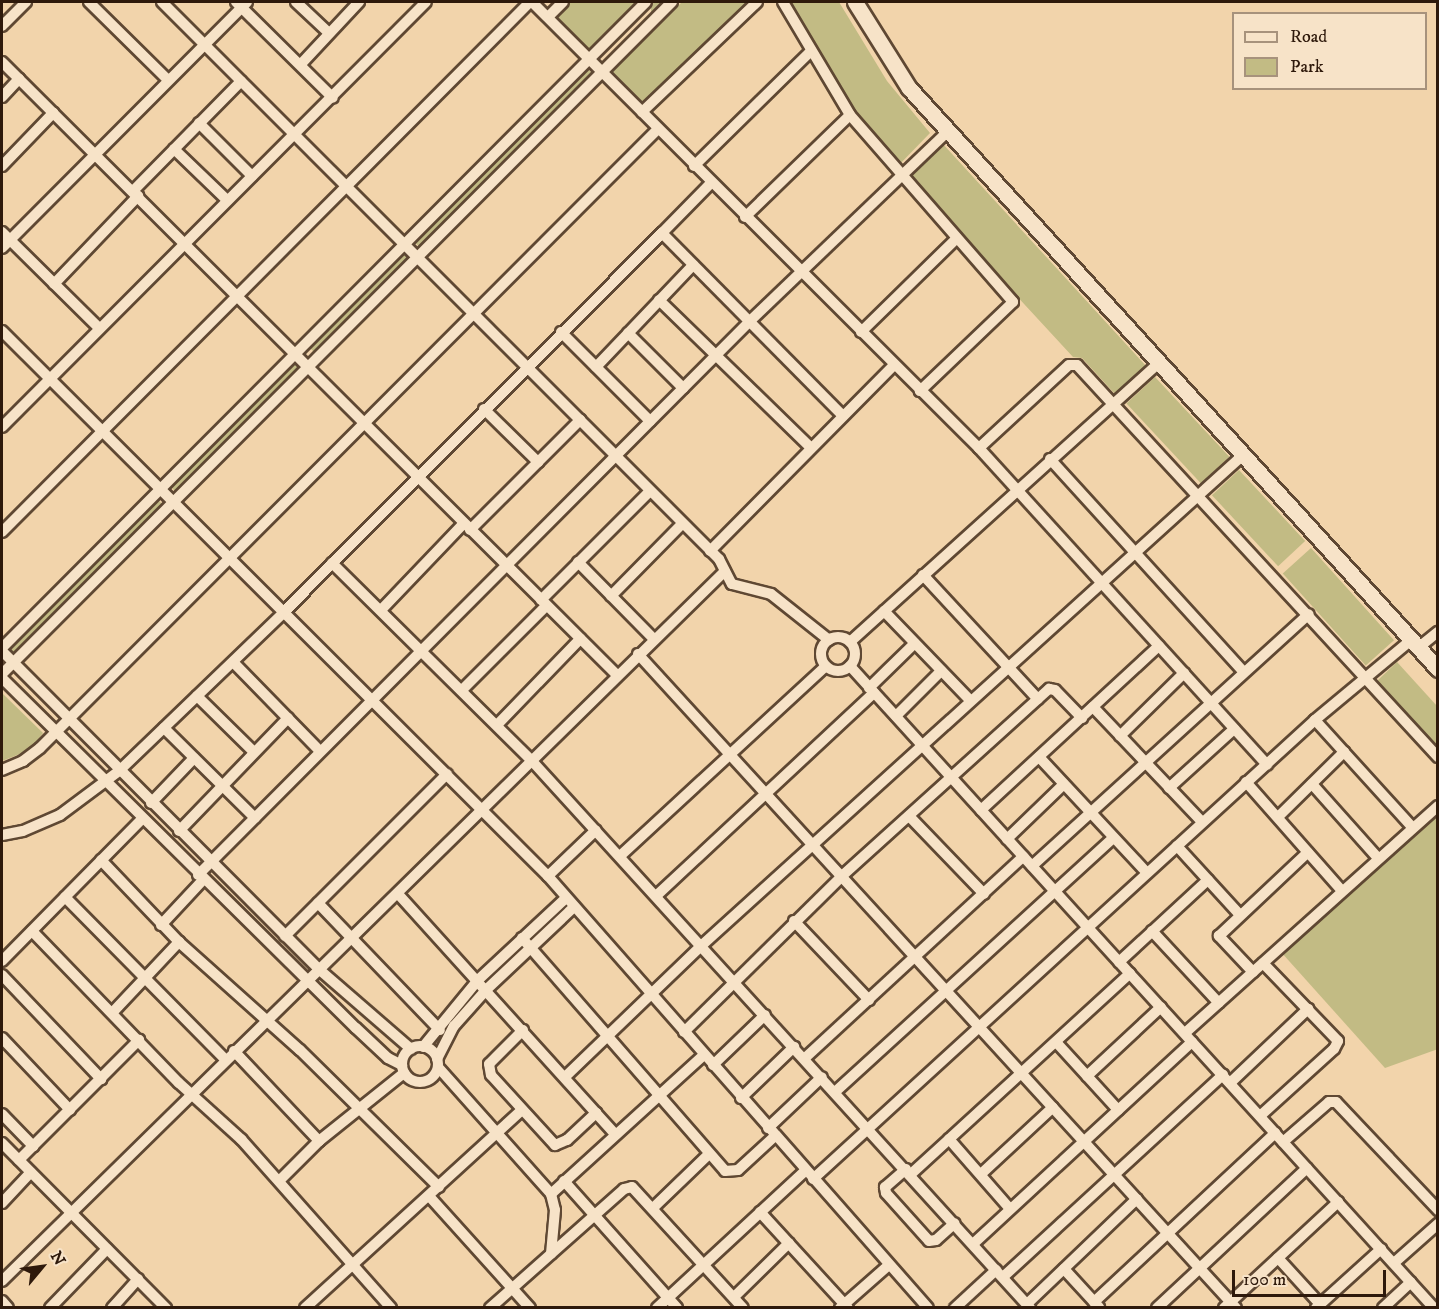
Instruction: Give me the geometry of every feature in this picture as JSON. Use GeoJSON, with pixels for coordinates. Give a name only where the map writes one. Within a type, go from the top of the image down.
{"type":"FeatureCollection","features":[{"type":"Feature","properties":{"kind":"main road"},"geometry":{"type":"LineString","coordinates":[[855,2],[909,88],[1437,669]]}},
{"type":"Feature","properties":{"kind":"street"},"geometry":{"type":"LineString","coordinates":[[2,26],[24,2]]}},
{"type":"Feature","properties":{"kind":"street"},"geometry":{"type":"LineString","coordinates":[[89,2],[168,80]]}},
{"type":"Feature","properties":{"kind":"street"},"geometry":{"type":"LineString","coordinates":[[162,2],[710,550],[732,584],[771,594],[829,640]]}},
{"type":"Feature","properties":{"kind":"street"},"geometry":{"type":"LineString","coordinates":[[296,2],[329,33]]}},
{"type":"Feature","properties":{"kind":"street"},"geometry":{"type":"LineString","coordinates":[[301,64],[359,2]]}},
{"type":"Feature","properties":{"kind":"street"},"geometry":{"type":"LineString","coordinates":[[2,427],[185,241],[333,98],[426,2]]}},
{"type":"Feature","properties":{"kind":"street"},"geometry":{"type":"LineString","coordinates":[[2,532],[531,2],[590,58],[694,166],[979,448],[1267,764]]}},
{"type":"Feature","properties":{"kind":"street"},"geometry":{"type":"LineString","coordinates":[[548,17],[563,2]]}},
{"type":"Feature","properties":{"kind":"street"},"geometry":{"type":"LineString","coordinates":[[411,1049],[321,971],[285,936],[119,771],[2,650],[159,488],[646,2]]}},
{"type":"Feature","properties":{"kind":"street"},"geometry":{"type":"LineString","coordinates":[[574,907],[487,989],[448,1036],[428,1080],[419,1082],[388,1058],[200,878],[2,676],[416,256],[672,2]]}},
{"type":"Feature","properties":{"kind":"street"},"geometry":{"type":"LineString","coordinates":[[642,112],[757,2]]}},
{"type":"Feature","properties":{"kind":"street"},"geometry":{"type":"LineString","coordinates":[[783,2],[810,52],[850,115],[901,177],[1013,302],[920,391]]}},
{"type":"Feature","properties":{"kind":"street"},"geometry":{"type":"LineString","coordinates":[[99,328],[4,240],[205,44],[242,3],[333,98]]}},
{"type":"Feature","properties":{"kind":"street"},"geometry":{"type":"LineString","coordinates":[[694,166],[810,52]]}},
{"type":"Feature","properties":{"kind":"street"},"geometry":{"type":"LineString","coordinates":[[2,62],[296,351],[506,566],[617,675]]}},
{"type":"Feature","properties":{"kind":"street"},"geometry":{"type":"LineString","coordinates":[[2,97],[19,79]]}},
{"type":"Feature","properties":{"kind":"street"},"geometry":{"type":"LineString","coordinates":[[54,284],[174,149],[241,81]]}},
{"type":"Feature","properties":{"kind":"street"},"geometry":{"type":"LineString","coordinates":[[2,166],[53,113]]}},
{"type":"Feature","properties":{"kind":"street"},"geometry":{"type":"LineString","coordinates":[[745,217],[850,115]]}},
{"type":"Feature","properties":{"kind":"street"},"geometry":{"type":"LineString","coordinates":[[199,123],[252,176]]}},
{"type":"Feature","properties":{"kind":"street"},"geometry":{"type":"LineString","coordinates":[[2,770],[23,761],[56,731],[658,129]]}},
{"type":"Feature","properties":{"kind":"street"},"geometry":{"type":"LineString","coordinates":[[162,925],[211,862],[320,751],[749,322],[948,131]]}},
{"type":"Feature","properties":{"kind":"street"},"geometry":{"type":"LineString","coordinates":[[174,149],[227,200]]}},
{"type":"Feature","properties":{"kind":"street"},"geometry":{"type":"LineString","coordinates":[[2,835],[23,831],[51,820],[119,771],[285,611],[711,183]]}},
{"type":"Feature","properties":{"kind":"street"},"geometry":{"type":"LineString","coordinates":[[662,233],[843,416]]}},
{"type":"Feature","properties":{"kind":"street"},"geometry":{"type":"LineString","coordinates":[[861,332],[957,238]]}},
{"type":"Feature","properties":{"kind":"street"},"geometry":{"type":"LineString","coordinates":[[596,367],[693,265]]}},
{"type":"Feature","properties":{"kind":"street"},"geometry":{"type":"LineString","coordinates":[[659,300],[811,448]]}},
{"type":"Feature","properties":{"kind":"street"},"geometry":{"type":"LineString","coordinates":[[2,331],[548,876],[928,1308]]}},
{"type":"Feature","properties":{"kind":"street"},"geometry":{"type":"LineString","coordinates":[[561,332],[650,421]]}},
{"type":"Feature","properties":{"kind":"street"},"geometry":{"type":"LineString","coordinates":[[628,333],[683,388]]}},
{"type":"Feature","properties":{"kind":"street"},"geometry":{"type":"LineString","coordinates":[[850,642],[1113,402],[1159,363]]}},
{"type":"Feature","properties":{"kind":"street"},"geometry":{"type":"LineString","coordinates":[[979,448],[1072,364],[1080,367],[1309,614],[1437,757]]}},
{"type":"Feature","properties":{"kind":"street"},"geometry":{"type":"LineString","coordinates":[[710,550],[894,365]]}},
{"type":"Feature","properties":{"kind":"street"},"geometry":{"type":"LineString","coordinates":[[484,409],[538,462]]}},
{"type":"Feature","properties":{"kind":"street"},"geometry":{"type":"LineString","coordinates":[[381,610],[580,420]]}},
{"type":"Feature","properties":{"kind":"street"},"geometry":{"type":"LineString","coordinates":[[565,1077],[652,996],[701,946],[921,744],[1243,455]]}},
{"type":"Feature","properties":{"kind":"street"},"geometry":{"type":"LineString","coordinates":[[1050,459],[1243,671]]}},
{"type":"Feature","properties":{"kind":"street"},"geometry":{"type":"LineString","coordinates":[[462,690],[544,603],[578,562],[650,491]]}},
{"type":"Feature","properties":{"kind":"street"},"geometry":{"type":"LineString","coordinates":[[611,596],[682,524]]}},
{"type":"Feature","properties":{"kind":"street"},"geometry":{"type":"LineString","coordinates":[[578,562],[654,639]]}},
{"type":"Feature","properties":{"kind":"street"},"geometry":{"type":"LineString","coordinates":[[332,563],[532,761],[908,1171],[1028,1306],[1137,1199]]}},
{"type":"Feature","properties":{"kind":"street"},"geometry":{"type":"LineString","coordinates":[[2,1281],[264,1021],[311,982],[354,940],[638,654],[725,571]]}},
{"type":"Feature","properties":{"kind":"street"},"geometry":{"type":"LineString","coordinates":[[923,575],[1038,699]]}},
{"type":"Feature","properties":{"kind":"street"},"geometry":{"type":"LineString","coordinates":[[884,611],[970,700]]}},
{"type":"Feature","properties":{"kind":"street"},"geometry":{"type":"LineString","coordinates":[[1032,866],[1243,671],[1309,614]]}},
{"type":"Feature","properties":{"kind":"street"},"geometry":{"type":"LineString","coordinates":[[657,1308],[760,1212],[868,1128],[1315,720],[1367,678],[1415,644],[1437,632]]}},
{"type":"Feature","properties":{"kind":"street"},"geometry":{"type":"LineString","coordinates":[[840,637],[850,642],[855,657],[850,666],[835,671],[826,666],[821,652],[829,640],[840,637]]}},
{"type":"Feature","properties":{"kind":"street"},"geometry":{"type":"LineString","coordinates":[[497,725],[580,639]]}},
{"type":"Feature","properties":{"kind":"street"},"geometry":{"type":"LineString","coordinates":[[656,896],[872,690],[915,643]]}},
{"type":"Feature","properties":{"kind":"street"},"geometry":{"type":"LineString","coordinates":[[981,810],[1159,646]]}},
{"type":"Feature","properties":{"kind":"street"},"geometry":{"type":"LineString","coordinates":[[638,654],[948,989],[1168,1232],[1230,1306],[1338,1202]]}},
{"type":"Feature","properties":{"kind":"street"},"geometry":{"type":"LineString","coordinates":[[233,662],[320,751]]}},
{"type":"Feature","properties":{"kind":"street"},"geometry":{"type":"LineString","coordinates":[[620,856],[826,666]]}},
{"type":"Feature","properties":{"kind":"street"},"geometry":{"type":"LineString","coordinates":[[850,666],[1434,1308]]}},
{"type":"Feature","properties":{"kind":"street"},"geometry":{"type":"LineString","coordinates":[[896,717],[941,671]]}},
{"type":"Feature","properties":{"kind":"street"},"geometry":{"type":"LineString","coordinates":[[1120,736],[1184,673]]}},
{"type":"Feature","properties":{"kind":"street"},"geometry":{"type":"LineString","coordinates":[[684,1032],[794,921],[1038,699],[1053,689],[1082,718]]}},
{"type":"Feature","properties":{"kind":"street"},"geometry":{"type":"LineString","coordinates":[[197,696],[254,752]]}},
{"type":"Feature","properties":{"kind":"street"},"geometry":{"type":"LineString","coordinates":[[1094,707],[1202,822]]}},
{"type":"Feature","properties":{"kind":"street"},"geometry":{"type":"LineString","coordinates":[[179,831],[288,718]]}},
{"type":"Feature","properties":{"kind":"street"},"geometry":{"type":"LineString","coordinates":[[1315,720],[1412,826]]}},
{"type":"Feature","properties":{"kind":"street"},"geometry":{"type":"LineString","coordinates":[[164,728],[255,818]]}},
{"type":"Feature","properties":{"kind":"street"},"geometry":{"type":"LineString","coordinates":[[1169,788],[1234,729]]}},
{"type":"Feature","properties":{"kind":"street"},"geometry":{"type":"LineString","coordinates":[[1278,817],[1344,752]]}},
{"type":"Feature","properties":{"kind":"street"},"geometry":{"type":"LineString","coordinates":[[1039,757],[1147,873]]}},
{"type":"Feature","properties":{"kind":"street"},"geometry":{"type":"LineString","coordinates":[[151,803],[194,758]]}},
{"type":"Feature","properties":{"kind":"street"},"geometry":{"type":"LineString","coordinates":[[285,936],[447,774]]}},
{"type":"Feature","properties":{"kind":"street"},"geometry":{"type":"LineString","coordinates":[[1246,782],[1342,891]]}},
{"type":"Feature","properties":{"kind":"street"},"geometry":{"type":"LineString","coordinates":[[1007,839],[1064,784]]}},
{"type":"Feature","properties":{"kind":"street"},"geometry":{"type":"LineString","coordinates":[[1311,784],[1378,858]]}},
{"type":"Feature","properties":{"kind":"street"},"geometry":{"type":"LineString","coordinates":[[973,1244],[1118,1110],[1219,1003],[1412,826],[1437,806]]}},
{"type":"Feature","properties":{"kind":"street"},"geometry":{"type":"LineString","coordinates":[[909,816],[984,894]]}},
{"type":"Feature","properties":{"kind":"street"},"geometry":{"type":"LineString","coordinates":[[2,961],[142,819]]}},
{"type":"Feature","properties":{"kind":"street"},"geometry":{"type":"LineString","coordinates":[[548,876],[596,830]]}},
{"type":"Feature","properties":{"kind":"street"},"geometry":{"type":"LineString","coordinates":[[836,1092],[1113,838]]}},
{"type":"Feature","properties":{"kind":"street"},"geometry":{"type":"LineString","coordinates":[[1177,846],[1240,915]]}},
{"type":"Feature","properties":{"kind":"street"},"geometry":{"type":"LineString","coordinates":[[1253,972],[1219,936],[1308,852]]}},
{"type":"Feature","properties":{"kind":"street"},"geometry":{"type":"LineString","coordinates":[[805,1058],[1023,856]]}},
{"type":"Feature","properties":{"kind":"street"},"geometry":{"type":"LineString","coordinates":[[101,860],[179,942],[264,1021],[300,1050],[439,1187]]}},
{"type":"Feature","properties":{"kind":"street"},"geometry":{"type":"LineString","coordinates":[[1119,962],[1208,880]]}},
{"type":"Feature","properties":{"kind":"street"},"geometry":{"type":"LineString","coordinates":[[399,895],[487,989],[615,1134]]}},
{"type":"Feature","properties":{"kind":"street"},"geometry":{"type":"LineString","coordinates":[[65,897],[225,1059]]}},
{"type":"Feature","properties":{"kind":"street"},"geometry":{"type":"LineString","coordinates":[[411,1049],[423,1047],[437,1027],[478,980],[566,898]]}},
{"type":"Feature","properties":{"kind":"street"},"geometry":{"type":"LineString","coordinates":[[318,903],[448,1036]]}},
{"type":"Feature","properties":{"kind":"street"},"geometry":{"type":"LineString","coordinates":[[794,921],[869,1000]]}},
{"type":"Feature","properties":{"kind":"street"},"geometry":{"type":"LineString","coordinates":[[32,931],[280,1180],[388,1304],[375,1308]]}},
{"type":"Feature","properties":{"kind":"street"},"geometry":{"type":"LineString","coordinates":[[1152,931],[1219,1003]]}},
{"type":"Feature","properties":{"kind":"street"},"geometry":{"type":"LineString","coordinates":[[522,938],[610,1035],[725,1170],[733,1173],[822,1077]]}},
{"type":"Feature","properties":{"kind":"street"},"geometry":{"type":"LineString","coordinates":[[112,1013],[179,942]]}},
{"type":"Feature","properties":{"kind":"street"},"geometry":{"type":"LineString","coordinates":[[1260,1116],[1336,1045],[1336,1037],[1263,963]]}},
{"type":"Feature","properties":{"kind":"street"},"geometry":{"type":"LineString","coordinates":[[955,1223],[936,1240],[929,1241],[886,1193],[885,1187],[949,1139],[1130,973]]}},
{"type":"Feature","properties":{"kind":"street"},"geometry":{"type":"LineString","coordinates":[[2,975],[101,1079]]}},
{"type":"Feature","properties":{"kind":"street"},"geometry":{"type":"LineString","coordinates":[[1087,1076],[1161,1008]]}},
{"type":"Feature","properties":{"kind":"street"},"geometry":{"type":"LineString","coordinates":[[955,1308],[1000,1274],[1116,1176],[1308,1009]]}},
{"type":"Feature","properties":{"kind":"street"},"geometry":{"type":"LineString","coordinates":[[713,1065],[765,1015]]}},
{"type":"Feature","properties":{"kind":"street"},"geometry":{"type":"LineString","coordinates":[[523,1030],[487,1067],[550,1142],[559,1145],[596,1113]]}},
{"type":"Feature","properties":{"kind":"street"},"geometry":{"type":"LineString","coordinates":[[2,1038],[70,1110]]}},
{"type":"Feature","properties":{"kind":"street"},"geometry":{"type":"LineString","coordinates":[[19,1160],[139,1040]]}},
{"type":"Feature","properties":{"kind":"street"},"geometry":{"type":"LineString","coordinates":[[1056,1042],[1118,1110]]}},
{"type":"Feature","properties":{"kind":"street"},"geometry":{"type":"LineString","coordinates":[[423,1047],[551,1194],[555,1210],[551,1254]]}},
{"type":"Feature","properties":{"kind":"street"},"geometry":{"type":"LineString","coordinates":[[741,1098],[794,1047]]}},
{"type":"Feature","properties":{"kind":"street"},"geometry":{"type":"LineString","coordinates":[[280,1180],[319,1142],[403,1069],[411,1049]]}},
{"type":"Feature","properties":{"kind":"street"},"geometry":{"type":"LineString","coordinates":[[234,1051],[319,1142]]}},
{"type":"Feature","properties":{"kind":"street"},"geometry":{"type":"LineString","coordinates":[[551,1194],[704,1055]]}},
{"type":"Feature","properties":{"kind":"street"},"geometry":{"type":"LineString","coordinates":[[1283,1142],[1329,1102],[1336,1102],[1437,1210]]}},
{"type":"Feature","properties":{"kind":"street"},"geometry":{"type":"LineString","coordinates":[[981,1174],[1053,1107]]}},
{"type":"Feature","properties":{"kind":"street"},"geometry":{"type":"LineString","coordinates":[[305,1308],[522,1110]]}},
{"type":"Feature","properties":{"kind":"street"},"geometry":{"type":"LineString","coordinates":[[2,1114],[33,1146]]}},
{"type":"Feature","properties":{"kind":"street"},"geometry":{"type":"LineString","coordinates":[[1064,1269],[1096,1305],[1168,1232],[1275,1133]]}},
{"type":"Feature","properties":{"kind":"street"},"geometry":{"type":"LineString","coordinates":[[949,1139],[1010,1209]]}},
{"type":"Feature","properties":{"kind":"street"},"geometry":{"type":"LineString","coordinates":[[2,1143],[166,1308]]}},
{"type":"Feature","properties":{"kind":"street"},"geometry":{"type":"LineString","coordinates":[[653,1208],[710,1154]]}},
{"type":"Feature","properties":{"kind":"street"},"geometry":{"type":"LineString","coordinates":[[1157,1308],[1307,1167]]}},
{"type":"Feature","properties":{"kind":"street"},"geometry":{"type":"LineString","coordinates":[[2,1203],[31,1172]]}},
{"type":"Feature","properties":{"kind":"street"},"geometry":{"type":"LineString","coordinates":[[564,1181],[677,1308]]}},
{"type":"Feature","properties":{"kind":"street"},"geometry":{"type":"LineString","coordinates":[[490,1308],[628,1187],[635,1189],[743,1308]]}},
{"type":"Feature","properties":{"kind":"street"},"geometry":{"type":"LineString","coordinates":[[429,1196],[530,1308]]}},
{"type":"Feature","properties":{"kind":"street"},"geometry":{"type":"LineString","coordinates":[[760,1212],[844,1306],[890,1264]]}},
{"type":"Feature","properties":{"kind":"street"},"geometry":{"type":"LineString","coordinates":[[1394,1263],[1437,1224]]}},
{"type":"Feature","properties":{"kind":"street"},"geometry":{"type":"LineString","coordinates":[[734,1298],[789,1243]]}},
{"type":"Feature","properties":{"kind":"street"},"geometry":{"type":"LineString","coordinates":[[50,1308],[107,1249]]}},
{"type":"Feature","properties":{"kind":"street"},"geometry":{"type":"LineString","coordinates":[[1278,1258],[1318,1306],[1381,1249]]}},
{"type":"Feature","properties":{"kind":"street"},"geometry":{"type":"LineString","coordinates":[[112,1308],[138,1279]]}},
{"type":"Feature","properties":{"kind":"street"},"geometry":{"type":"LineString","coordinates":[[1383,1308],[1411,1282]]}},
{"type":"Feature","properties":{"kind":"street"},"geometry":{"type":"LineString","coordinates":[[2,1301],[8,1308]]}},
{"type":"Feature","properties":{"kind":"green space"},"geometry":{"type":"Polygon","coordinates":[[[568,2],[640,2],[591,51],[555,15],[568,2]]]}},
{"type":"Feature","properties":{"kind":"green space"},"geometry":{"type":"Polygon","coordinates":[[[651,2],[666,2],[666,80],[651,80],[651,2]]]}},
{"type":"Feature","properties":{"kind":"green space"},"geometry":{"type":"Polygon","coordinates":[[[682,2],[749,2],[644,106],[611,73],[682,2]]]}},
{"type":"Feature","properties":{"kind":"green space"},"geometry":{"type":"Polygon","coordinates":[[[789,2],[839,2],[887,81],[930,133],[897,167],[858,119],[789,2]]]}},
{"type":"Feature","properties":{"kind":"green space"},"geometry":{"type":"Polygon","coordinates":[[[587,68],[593,74],[419,247],[414,241],[587,68]]]}},
{"type":"Feature","properties":{"kind":"green space"},"geometry":{"type":"Polygon","coordinates":[[[942,143],[1146,366],[1115,394],[1082,358],[1073,357],[906,176],[942,143]]]}},
{"type":"Feature","properties":{"kind":"green space"},"geometry":{"type":"Polygon","coordinates":[[[401,251],[408,258],[314,352],[308,346],[401,251]]]}},
{"type":"Feature","properties":{"kind":"green space"},"geometry":{"type":"Polygon","coordinates":[[[296,356],[304,364],[176,492],[168,484],[296,356]]]}},
{"type":"Feature","properties":{"kind":"green space"},"geometry":{"type":"Polygon","coordinates":[[[1155,377],[1229,457],[1201,483],[1126,404],[1155,377]]]}},
{"type":"Feature","properties":{"kind":"green space"},"geometry":{"type":"Polygon","coordinates":[[[1239,470],[1305,541],[1278,566],[1212,495],[1239,470]]]}},
{"type":"Feature","properties":{"kind":"green space"},"geometry":{"type":"Polygon","coordinates":[[[156,498],[163,505],[8,660],[2,652],[156,498]]]}},
{"type":"Feature","properties":{"kind":"green space"},"geometry":{"type":"Polygon","coordinates":[[[1311,548],[1394,640],[1366,666],[1283,573],[1311,548]]]}},
{"type":"Feature","properties":{"kind":"green space"},"geometry":{"type":"Polygon","coordinates":[[[1397,662],[1437,706],[1437,747],[1377,681],[1397,662]]]}},
{"type":"Feature","properties":{"kind":"green space"},"geometry":{"type":"Polygon","coordinates":[[[2,693],[43,733],[30,750],[2,761],[2,693]]]}},
{"type":"Feature","properties":{"kind":"green space"},"geometry":{"type":"Polygon","coordinates":[[[1437,810],[1438,1049],[1385,1068],[1281,952],[1437,810]]]}}]}
